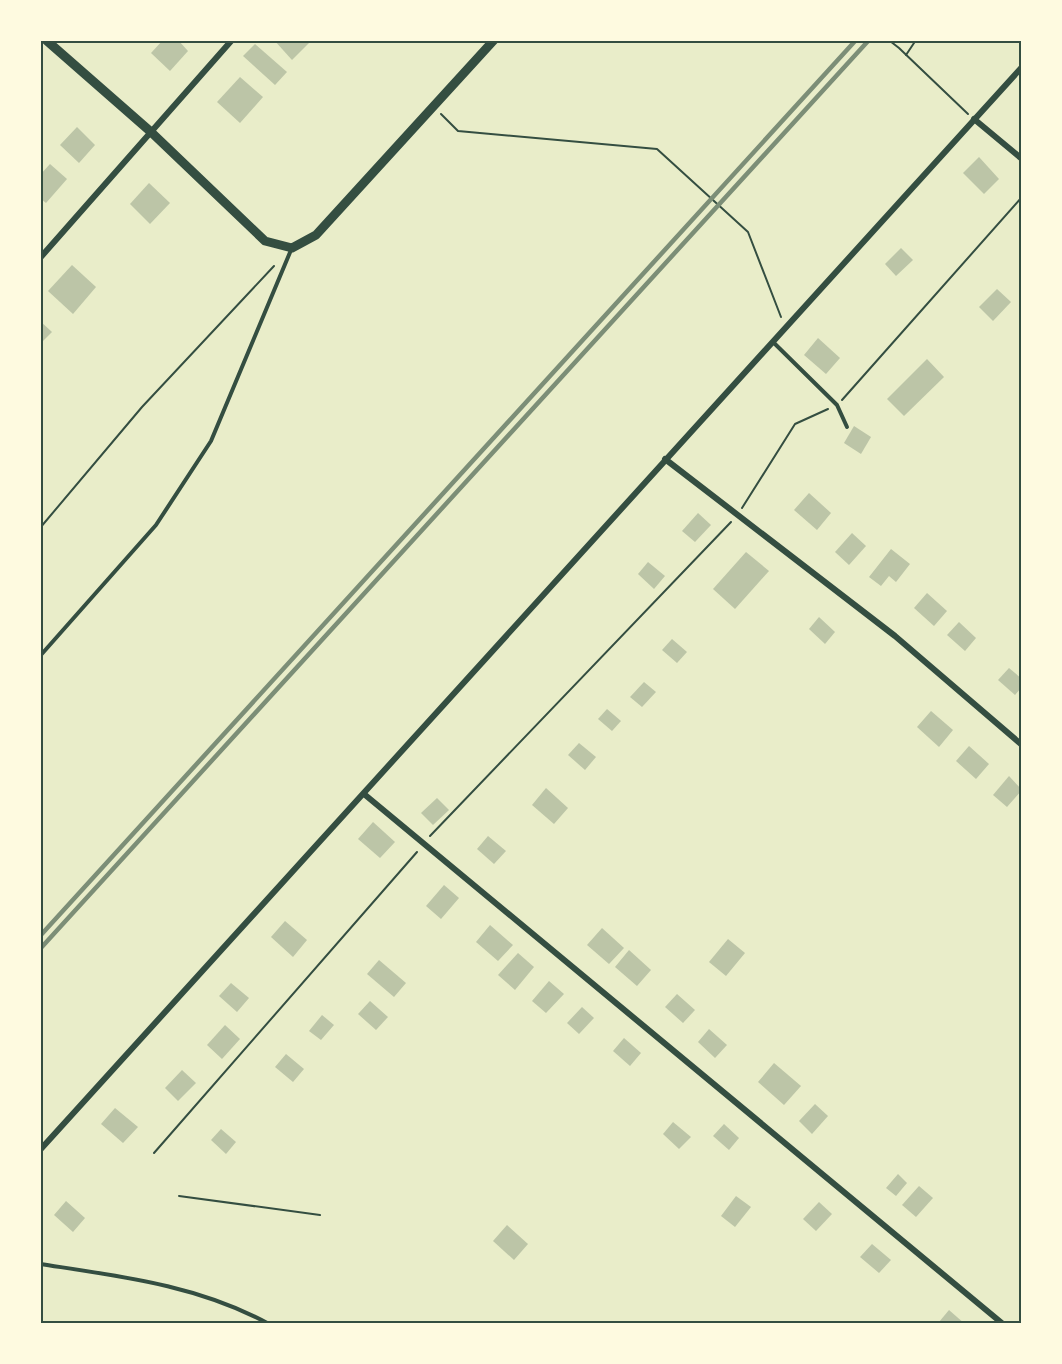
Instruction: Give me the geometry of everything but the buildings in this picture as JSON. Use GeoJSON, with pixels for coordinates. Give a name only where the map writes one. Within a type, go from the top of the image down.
{"type":"FeatureCollection","features":[{"type":"Feature","properties":{"kind":"street"},"geometry":{"type":"LineString","coordinates":[[46,40],[151,132],[265,241],[292,248],[316,235],[494,40]]}},
{"type":"Feature","properties":{"kind":"street"},"geometry":{"type":"LineString","coordinates":[[40,258],[232,40]]}},
{"type":"Feature","properties":{"kind":"street"},"geometry":{"type":"LineString","coordinates":[[40,1150],[1022,66]]}},
{"type":"Feature","properties":{"kind":"street"},"geometry":{"type":"LineString","coordinates":[[974,119],[1022,159]]}},
{"type":"Feature","properties":{"kind":"street"},"geometry":{"type":"LineString","coordinates":[[665,459],[736,516],[895,636],[1022,745]]}},
{"type":"Feature","properties":{"kind":"street"},"geometry":{"type":"LineString","coordinates":[[364,794],[1003,1323]]}},
{"type":"Feature","properties":{"kind":"lane"},"geometry":{"type":"LineString","coordinates":[[40,656],[156,525],[212,441],[292,248]]}},
{"type":"Feature","properties":{"kind":"lane"},"geometry":{"type":"LineString","coordinates":[[772,341],[837,405],[847,427]]}},
{"type":"Feature","properties":{"kind":"lane"},"geometry":{"type":"LineString","coordinates":[[40,1264],[158,1282],[241,1308],[269,1323]]}},
{"type":"Feature","properties":{"kind":"path"},"geometry":{"type":"LineString","coordinates":[[906,55],[916,40]]}},
{"type":"Feature","properties":{"kind":"path"},"geometry":{"type":"LineString","coordinates":[[877,42],[890,41],[974,119]]}},
{"type":"Feature","properties":{"kind":"path"},"geometry":{"type":"LineString","coordinates":[[432,106],[458,131],[657,149],[748,232],[785,328]]}},
{"type":"Feature","properties":{"kind":"path"},"geometry":{"type":"LineString","coordinates":[[154,1153],[423,844],[736,516],[795,424],[837,405],[1022,197]]}},
{"type":"Feature","properties":{"kind":"path"},"geometry":{"type":"LineString","coordinates":[[40,528],[142,407],[277,262]]}},
{"type":"Feature","properties":{"kind":"path"},"geometry":{"type":"LineString","coordinates":[[179,1196],[320,1215]]}},
{"type":"Feature","properties":{"kind":"railway"},"geometry":{"type":"LineString","coordinates":[[40,936],[856,40]]}},
{"type":"Feature","properties":{"kind":"railway"},"geometry":{"type":"LineString","coordinates":[[40,949],[869,40]]}}]}
